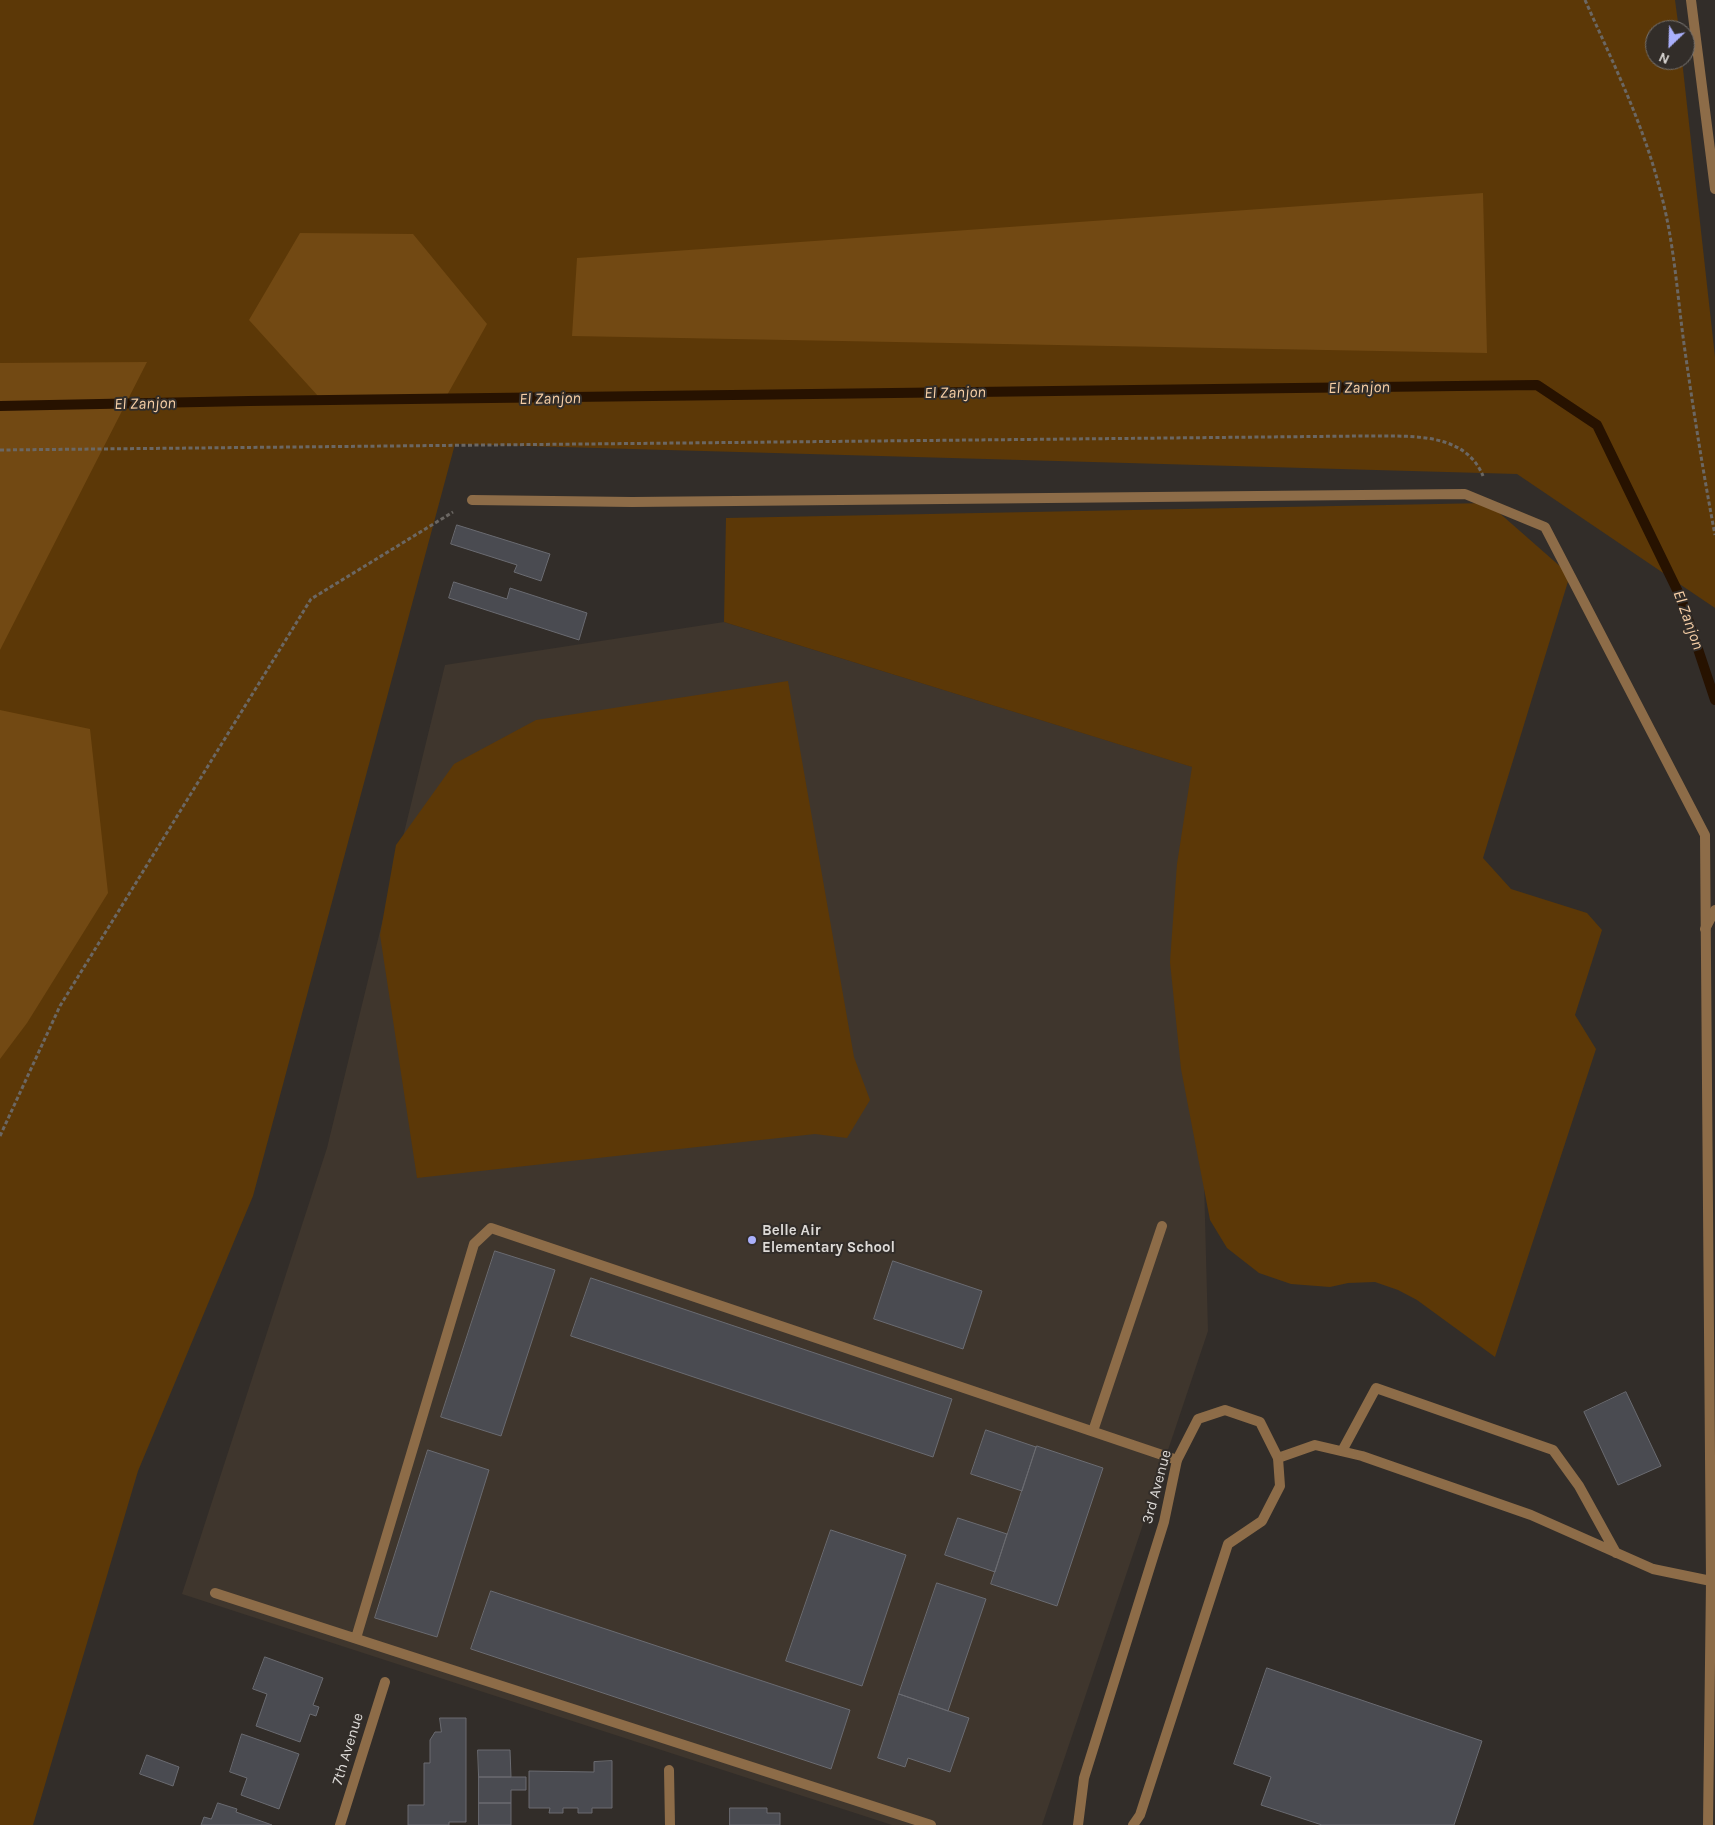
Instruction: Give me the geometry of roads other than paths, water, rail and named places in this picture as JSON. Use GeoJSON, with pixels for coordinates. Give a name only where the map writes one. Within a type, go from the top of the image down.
{"type":"FeatureCollection","features":[{"type":"Feature","properties":{"kind":"street"},"geometry":{"type":"LineString","coordinates":[[1691,0],[1715,189]]}},
{"type":"Feature","properties":{"kind":"street"},"geometry":{"type":"LineString","coordinates":[[472,500],[632,502],[1465,494],[1545,527],[1705,835],[1710,892],[1705,929],[1711,1264],[1711,1581],[1708,1825]]}},
{"type":"Feature","properties":{"kind":"street"},"geometry":{"type":"LineString","coordinates":[[1705,929],[1715,910]]}},
{"type":"Feature","properties":{"kind":"street"},"geometry":{"type":"LineString","coordinates":[[1092,1432],[1162,1226]]}},
{"type":"Feature","properties":{"kind":"street"},"geometry":{"type":"LineString","coordinates":[[356,1638],[474,1244],[491,1228],[1177,1460]]}},
{"type":"Feature","properties":{"kind":"street"},"geometry":{"type":"LineString","coordinates":[[1342,1451],[1376,1388],[1553,1450],[1579,1486],[1616,1553]]}},
{"type":"Feature","properties":{"kind":"street","name":"3rd Avenue"},"geometry":{"type":"LineString","coordinates":[[1078,1825],[1084,1778],[1164,1522],[1177,1460],[1198,1419],[1224,1410],[1260,1422],[1278,1458],[1280,1486],[1262,1521],[1228,1544],[1140,1814],[1133,1825]]}},
{"type":"Feature","properties":{"kind":"street"},"geometry":{"type":"LineString","coordinates":[[1278,1458],[1315,1445],[1342,1451],[1531,1515],[1653,1569],[1711,1581]]}},
{"type":"Feature","properties":{"kind":"street"},"geometry":{"type":"LineString","coordinates":[[215,1593],[931,1825]]}},
{"type":"Feature","properties":{"kind":"street","name":"7th Avenue"},"geometry":{"type":"LineString","coordinates":[[340,1825],[385,1682]]}},
{"type":"Feature","properties":{"kind":"street"},"geometry":{"type":"LineString","coordinates":[[669,1770],[670,1825]]}},
{"type":"Feature","properties":{"kind":"waterway","name":"El Zanjon"},"geometry":{"type":"LineString","coordinates":[[0,406],[249,401],[1537,385],[1597,425],[1681,598],[1715,700]]}},
{"type":"Feature","properties":{"kind":"place","name":"Belle Air Elementary School"},"geometry":{"type":"Point","coordinates":[752,1240]}}]}
